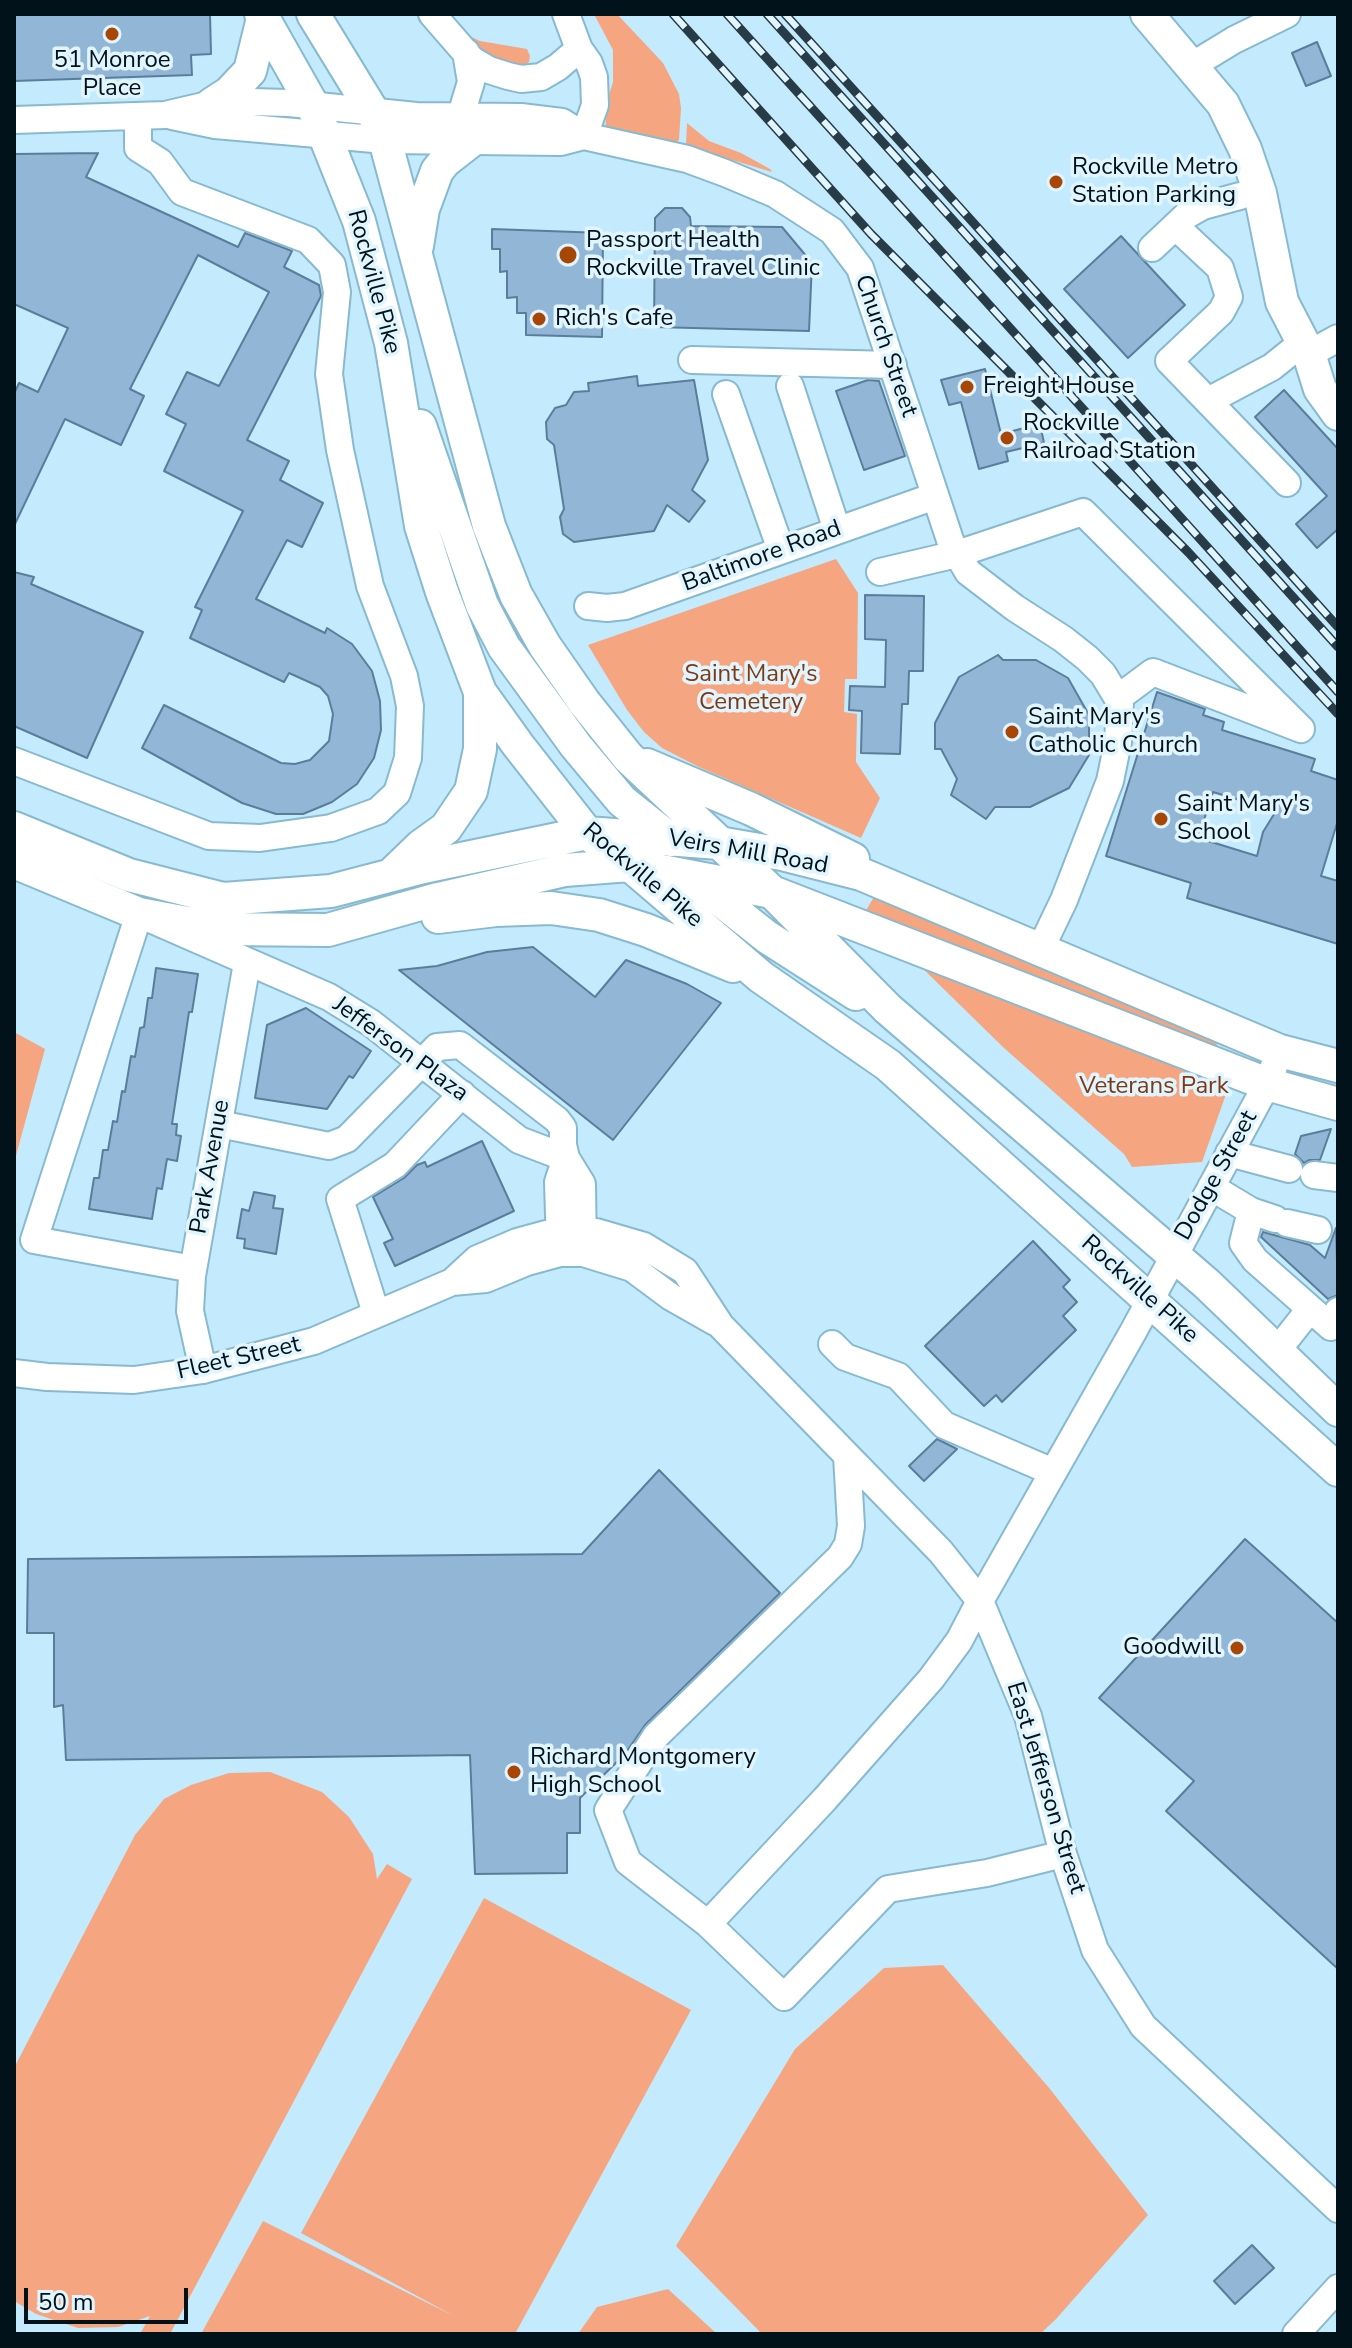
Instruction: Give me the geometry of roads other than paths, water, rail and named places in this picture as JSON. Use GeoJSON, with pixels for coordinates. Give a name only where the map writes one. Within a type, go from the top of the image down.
{"type":"FeatureCollection","features":[{"type":"Feature","properties":{"kind":"main road","name":"Rockville Pike"},"geometry":{"type":"LineString","coordinates":[[313,14],[379,126],[489,526],[516,595],[545,646],[584,702],[628,757],[772,892],[888,1009],[1207,1284],[1338,1410]]}},
{"type":"Feature","properties":{"kind":"main road"},"geometry":{"type":"LineString","coordinates":[[1147,14],[1223,104],[1245,149],[1260,193],[1282,302],[1306,348],[1320,389],[1338,414]]}},
{"type":"Feature","properties":{"kind":"main road","name":"Rockville Pike"},"geometry":{"type":"LineString","coordinates":[[262,16],[313,106],[359,221],[391,343],[421,526],[480,692],[587,833],[630,865],[761,977],[888,1065],[1338,1470]]}},
{"type":"Feature","properties":{"kind":"main road"},"geometry":{"type":"LineString","coordinates":[[212,104],[229,93],[250,71],[262,16]]}},
{"type":"Feature","properties":{"kind":"main road"},"geometry":{"type":"LineString","coordinates":[[416,258],[423,209],[437,171],[466,129]]}},
{"type":"Feature","properties":{"kind":"main road"},"geometry":{"type":"LineString","coordinates":[[391,343],[482,605],[504,647],[576,746],[622,801],[668,838],[700,858],[772,892]]}},
{"type":"Feature","properties":{"kind":"main road"},"geometry":{"type":"LineString","coordinates":[[392,874],[421,846],[446,828],[471,791],[480,749],[480,692]]}},
{"type":"Feature","properties":{"kind":"main road"},"geometry":{"type":"LineString","coordinates":[[628,757],[833,848],[954,914]]}},
{"type":"Feature","properties":{"kind":"main road","name":"Veirs Mill Road"},"geometry":{"type":"LineString","coordinates":[[14,828],[129,875],[223,899],[331,891],[392,874],[587,833],[719,843],[782,854],[861,874],[1280,1051],[1338,1066]]}},
{"type":"Feature","properties":{"kind":"main road"},"geometry":{"type":"LineString","coordinates":[[587,833],[632,849],[690,876],[780,945],[845,989],[888,1009]]}},
{"type":"Feature","properties":{"kind":"main road"},"geometry":{"type":"LineString","coordinates":[[14,862],[139,914]]}},
{"type":"Feature","properties":{"kind":"main road","name":"Veirs Mill Road"},"geometry":{"type":"LineString","coordinates":[[139,914],[219,929],[328,930],[438,899],[565,870],[630,865],[772,892],[1267,1084],[1338,1104]]}},
{"type":"Feature","properties":{"kind":"main road"},"geometry":{"type":"LineString","coordinates":[[328,930],[496,910],[551,908],[599,915],[646,930],[761,977]]}},
{"type":"Feature","properties":{"kind":"street"},"geometry":{"type":"LineString","coordinates":[[432,14],[472,60],[489,70],[521,79],[541,77],[579,49]]}},
{"type":"Feature","properties":{"kind":"street"},"geometry":{"type":"LineString","coordinates":[[566,14],[579,49],[589,63],[595,91],[595,105],[584,136]]}},
{"type":"Feature","properties":{"kind":"street"},"geometry":{"type":"LineString","coordinates":[[1193,65],[1234,40],[1287,14]]}},
{"type":"Feature","properties":{"kind":"street"},"geometry":{"type":"LineString","coordinates":[[466,52],[471,82],[466,129]]}},
{"type":"Feature","properties":{"kind":"street"},"geometry":{"type":"LineString","coordinates":[[14,120],[165,115],[212,104],[289,103],[313,106],[379,126]]}},
{"type":"Feature","properties":{"kind":"street","name":"Church Street"},"geometry":{"type":"LineString","coordinates":[[165,115],[215,125],[326,137],[379,126],[466,129],[561,142],[584,136],[687,159],[775,194],[809,214],[832,231],[860,268],[951,543],[968,572],[1087,658],[1103,674],[1118,698]]}},
{"type":"Feature","properties":{"kind":"street"},"geometry":{"type":"LineString","coordinates":[[14,761],[209,836],[260,838],[331,828],[378,811],[397,793],[408,758],[410,706],[404,676],[370,586],[340,450],[329,374],[337,292],[332,265],[308,240],[182,192],[160,162],[138,148],[138,116]]}},
{"type":"Feature","properties":{"kind":"street"},"geometry":{"type":"LineString","coordinates":[[1152,248],[1203,206],[1240,196]]}},
{"type":"Feature","properties":{"kind":"street"},"geometry":{"type":"LineString","coordinates":[[1175,226],[1220,268],[1229,297],[1221,312],[1169,361],[1287,483]]}},
{"type":"Feature","properties":{"kind":"street"},"geometry":{"type":"LineString","coordinates":[[1208,401],[1306,348],[1338,338]]}},
{"type":"Feature","properties":{"kind":"street"},"geometry":{"type":"LineString","coordinates":[[692,360],[893,365]]}},
{"type":"Feature","properties":{"kind":"street"},"geometry":{"type":"LineString","coordinates":[[790,386],[837,530]]}},
{"type":"Feature","properties":{"kind":"street"},"geometry":{"type":"LineString","coordinates":[[726,394],[781,550]]}},
{"type":"Feature","properties":{"kind":"street","name":"Baltimore Road"},"geometry":{"type":"LineString","coordinates":[[588,606],[625,606],[935,496]]}},
{"type":"Feature","properties":{"kind":"street"},"geometry":{"type":"LineString","coordinates":[[880,572],[957,554],[1083,512],[1301,729],[1153,672],[1118,698],[1118,742],[1110,781],[1064,900],[1040,950]]}},
{"type":"Feature","properties":{"kind":"street"},"geometry":{"type":"LineString","coordinates":[[139,914],[34,1240],[193,1269]]}},
{"type":"Feature","properties":{"kind":"street","name":"Jefferson Plaza"},"geometry":{"type":"LineString","coordinates":[[139,914],[329,997],[371,1023],[519,1140],[566,1158]]}},
{"type":"Feature","properties":{"kind":"street","name":"Park Avenue"},"geometry":{"type":"LineString","coordinates":[[203,1370],[190,1311],[193,1269],[247,963]]}},
{"type":"Feature","properties":{"kind":"street"},"geometry":{"type":"LineString","coordinates":[[219,1124],[329,1146],[347,1139],[437,1047],[460,1045],[557,1120],[563,1128],[566,1158],[558,1182],[572,1243]]}},
{"type":"Feature","properties":{"kind":"street","name":"Dodge Street"},"geometry":{"type":"LineString","coordinates":[[708,1924],[825,1799],[931,1679],[959,1641],[1133,1332],[1267,1084],[1280,1051]]}},
{"type":"Feature","properties":{"kind":"street"},"geometry":{"type":"LineString","coordinates":[[376,1313],[340,1199],[395,1165],[462,1094]]}},
{"type":"Feature","properties":{"kind":"street"},"geometry":{"type":"LineString","coordinates":[[1229,1153],[1314,1174]]}},
{"type":"Feature","properties":{"kind":"street"},"geometry":{"type":"LineString","coordinates":[[1211,1187],[1271,1218],[1318,1230]]}},
{"type":"Feature","properties":{"kind":"street"},"geometry":{"type":"LineString","coordinates":[[1271,1218],[1243,1243],[1255,1260],[1331,1327],[1338,1311]]}},
{"type":"Feature","properties":{"kind":"street","name":"Fleet Street"},"geometry":{"type":"LineString","coordinates":[[14,1373],[134,1380],[203,1370],[314,1341],[452,1282],[477,1259],[517,1242],[572,1243]]}},
{"type":"Feature","properties":{"kind":"street","name":"East Jefferson Street"},"geometry":{"type":"LineString","coordinates":[[572,1243],[632,1268],[671,1297],[721,1326],[941,1552],[980,1601],[1028,1716],[1063,1854],[1095,1950],[1143,2026],[1338,2209]]}},
{"type":"Feature","properties":{"kind":"street"},"geometry":{"type":"LineString","coordinates":[[1276,1352],[1310,1309]]}},
{"type":"Feature","properties":{"kind":"street"},"geometry":{"type":"LineString","coordinates":[[832,1344],[845,1357],[898,1376],[944,1425],[1053,1472]]}},
{"type":"Feature","properties":{"kind":"street"},"geometry":{"type":"LineString","coordinates":[[847,1456],[851,1526],[848,1544],[840,1557],[656,1736],[608,1810],[628,1862],[708,1924],[784,1997],[888,1889],[987,1873],[1063,1854]]}},
{"type":"Feature","properties":{"kind":"street"},"geometry":{"type":"LineString","coordinates":[[1296,2334],[1338,2288]]}},
{"type":"Feature","properties":{"kind":"railway"},"geometry":{"type":"LineString","coordinates":[[673,14],[871,234],[1188,552],[1338,714]]}},
{"type":"Feature","properties":{"kind":"railway"},"geometry":{"type":"LineString","coordinates":[[727,14],[1338,692]]}},
{"type":"Feature","properties":{"kind":"railway"},"geometry":{"type":"LineString","coordinates":[[767,14],[1338,647]]}},
{"type":"Feature","properties":{"kind":"railway"},"geometry":{"type":"LineString","coordinates":[[785,14],[1338,627]]}},
{"type":"Feature","properties":{"kind":"place","name":"51 Monroe Place"},"geometry":{"type":"Point","coordinates":[112,34]}},
{"type":"Feature","properties":{"kind":"place","name":"Rockville Metro Station Parking"},"geometry":{"type":"Point","coordinates":[1056,182]}},
{"type":"Feature","properties":{"kind":"place","name":"Passport Health Rockville Travel Clinic"},"geometry":{"type":"Point","coordinates":[568,255]}},
{"type":"Feature","properties":{"kind":"place","name":"Rich's Cafe"},"geometry":{"type":"Point","coordinates":[539,319]}},
{"type":"Feature","properties":{"kind":"place","name":"Freight House"},"geometry":{"type":"Point","coordinates":[967,387]}},
{"type":"Feature","properties":{"kind":"place","name":"Rockville Railroad Station"},"geometry":{"type":"Point","coordinates":[1007,438]}},
{"type":"Feature","properties":{"kind":"place","name":"Saint Mary's Catholic Church"},"geometry":{"type":"Point","coordinates":[1012,732]}},
{"type":"Feature","properties":{"kind":"place","name":"Saint Mary's School"},"geometry":{"type":"Point","coordinates":[1161,819]}},
{"type":"Feature","properties":{"kind":"place","name":"Goodwill"},"geometry":{"type":"Point","coordinates":[1237,1648]}},
{"type":"Feature","properties":{"kind":"place","name":"Richard Montgomery High School"},"geometry":{"type":"Point","coordinates":[514,1772]}},
{"type":"Feature","properties":{"kind":"park label","name":"Saint Mary's Cemetery"},"geometry":{"type":"Point","coordinates":[751,689]}},
{"type":"Feature","properties":{"kind":"park label","name":"Veterans Park"},"geometry":{"type":"Point","coordinates":[1154,1087]}}]}
